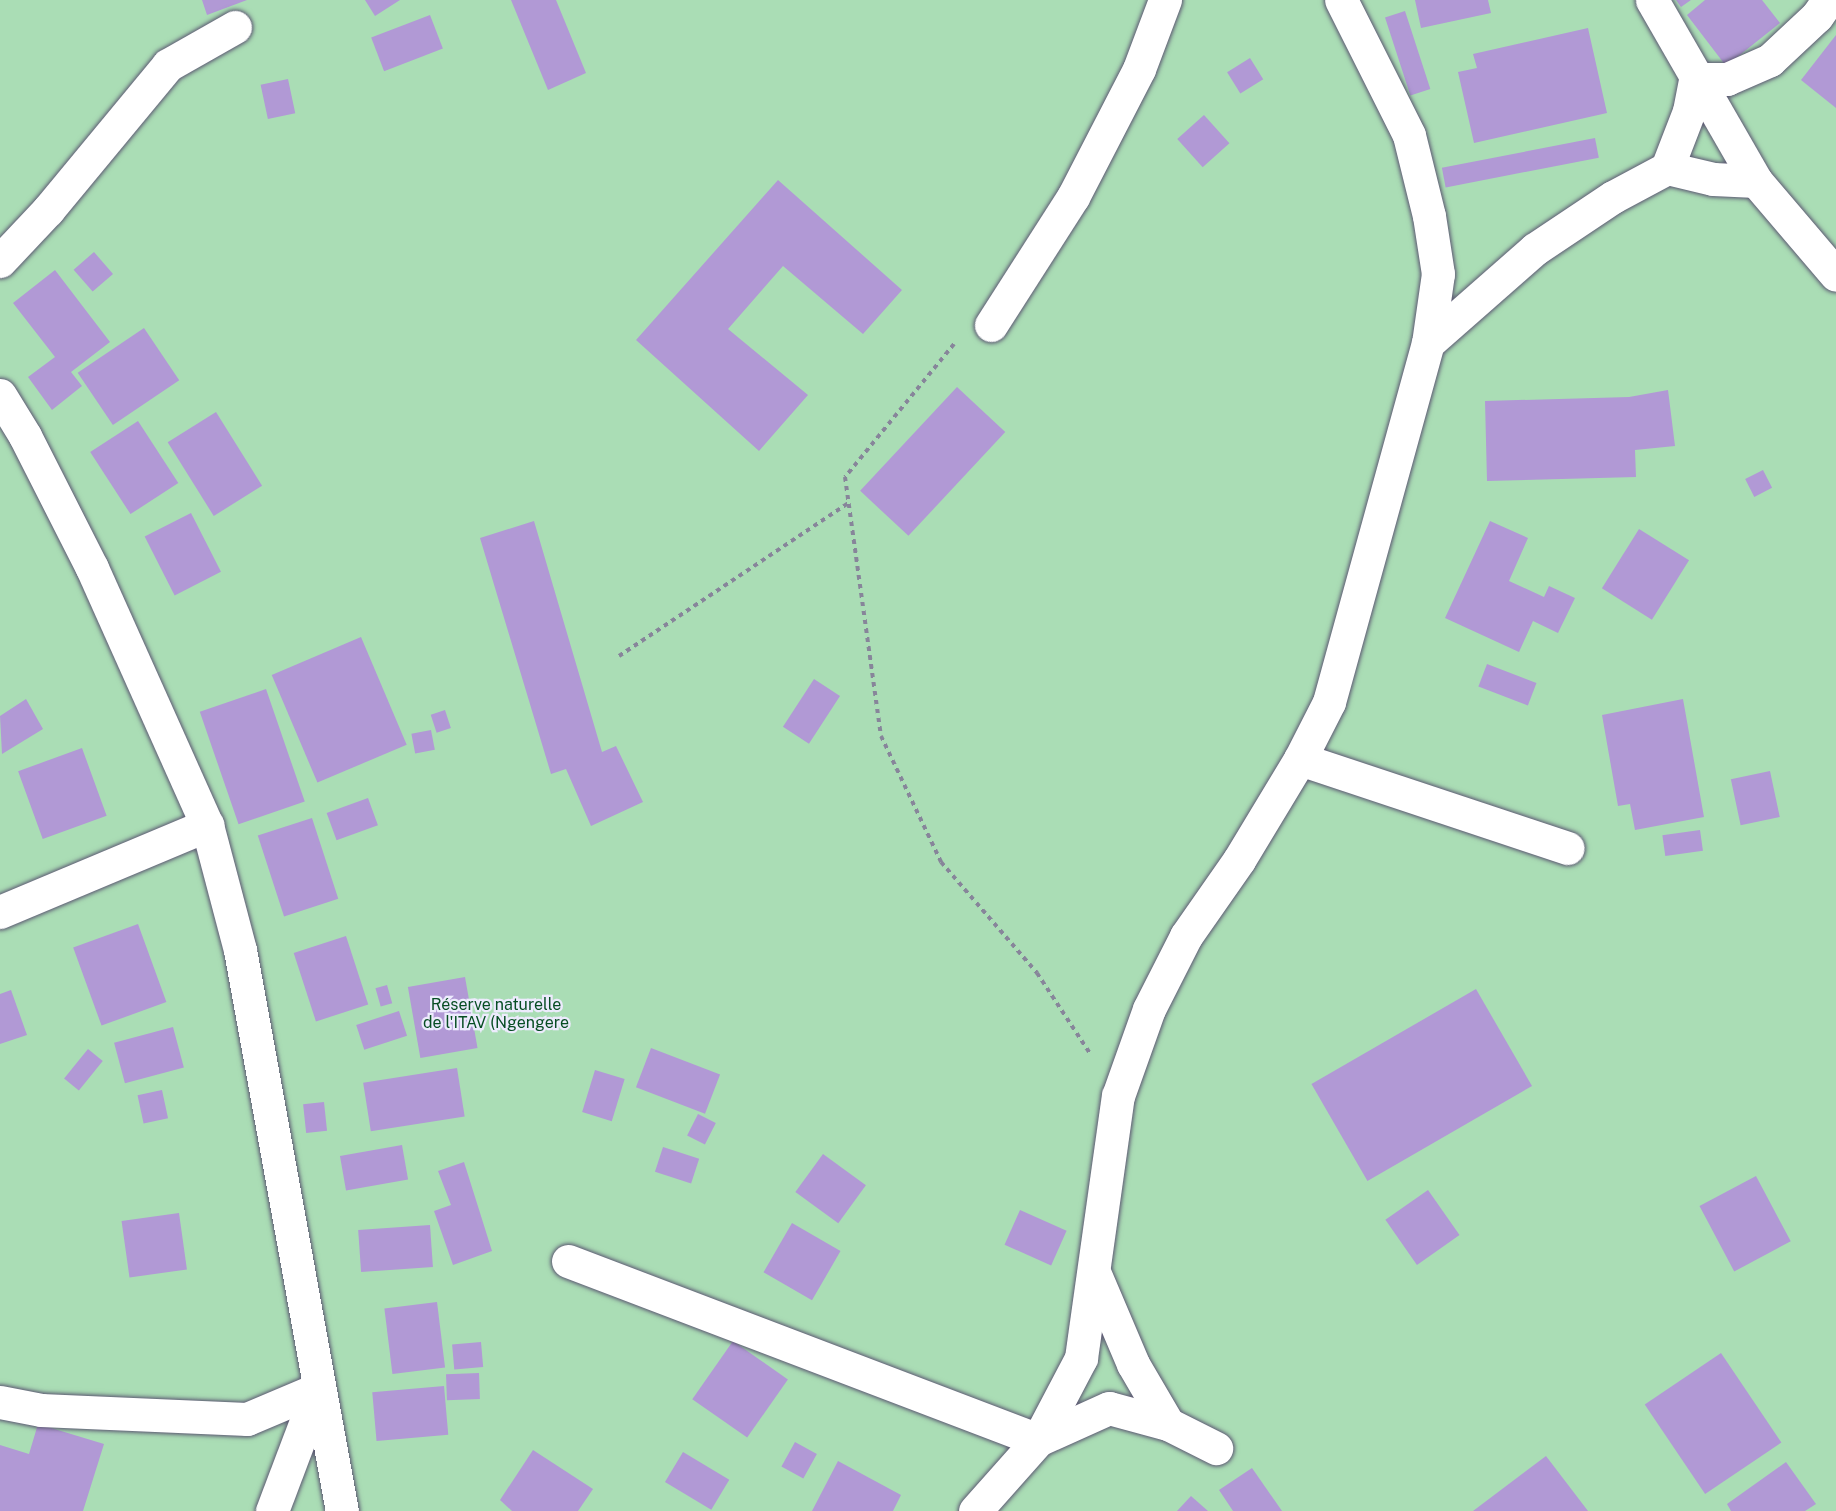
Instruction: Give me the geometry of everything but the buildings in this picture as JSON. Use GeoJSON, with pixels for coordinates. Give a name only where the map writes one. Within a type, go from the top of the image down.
{"type":"FeatureCollection","features":[{"type":"Feature","properties":{"kind":"street"},"geometry":{"type":"LineString","coordinates":[[991,325],[1073,197],[1139,69],[1165,0]]}},
{"type":"Feature","properties":{"kind":"street"},"geometry":{"type":"LineString","coordinates":[[975,1511],[1038,1440],[1081,1358],[1118,1096],[1149,1009],[1186,936],[1239,860],[1300,759],[1329,702],[1428,343],[1438,274],[1429,216],[1409,135],[1341,0]]}},
{"type":"Feature","properties":{"kind":"street"},"geometry":{"type":"LineString","coordinates":[[1652,0],[1695,79],[1756,181],[1836,275]]}},
{"type":"Feature","properties":{"kind":"street"},"geometry":{"type":"LineString","coordinates":[[1695,79],[1727,79],[1770,60],[1817,16],[1828,0]]}},
{"type":"Feature","properties":{"kind":"street"},"geometry":{"type":"LineString","coordinates":[[0,261],[48,210],[168,65],[235,27]]}},
{"type":"Feature","properties":{"kind":"street"},"geometry":{"type":"LineString","coordinates":[[1428,343],[1535,249],[1613,198],[1667,168],[1689,111],[1695,79]]}},
{"type":"Feature","properties":{"kind":"street"},"geometry":{"type":"LineString","coordinates":[[1667,168],[1713,179],[1756,181]]}},
{"type":"Feature","properties":{"kind":"street"},"geometry":{"type":"LineString","coordinates":[[0,395],[25,436],[92,568],[207,825],[240,950],[342,1511]]}},
{"type":"Feature","properties":{"kind":"street"},"geometry":{"type":"LineString","coordinates":[[1300,759],[1568,848]]}},
{"type":"Feature","properties":{"kind":"street"},"geometry":{"type":"LineString","coordinates":[[0,912],[207,825]]}},
{"type":"Feature","properties":{"kind":"street"},"geometry":{"type":"LineString","coordinates":[[568,1261],[1038,1440],[1109,1408],[1167,1424],[1216,1448]]}},
{"type":"Feature","properties":{"kind":"street"},"geometry":{"type":"LineString","coordinates":[[1093,1270],[1133,1364],[1167,1424]]}},
{"type":"Feature","properties":{"kind":"street"},"geometry":{"type":"LineString","coordinates":[[0,1402],[41,1410],[247,1419],[318,1389]]}},
{"type":"Feature","properties":{"kind":"street"},"geometry":{"type":"LineString","coordinates":[[272,1511],[318,1389]]}},
{"type":"Feature","properties":{"kind":"path"},"geometry":{"type":"LineString","coordinates":[[991,325],[981,349],[961,336],[845,477],[881,736],[941,862],[1037,973],[1118,1096]]}},
{"type":"Feature","properties":{"kind":"path"},"geometry":{"type":"LineString","coordinates":[[619,656],[849,503]]}},
{"type":"Feature","properties":{"kind":"green space","name":"Réserve naturelle de l'ITAV (Ngengere"},"geometry":{"type":"Polygon","coordinates":[[[0,0],[1836,0],[1836,1511],[0,1511],[0,0]]]}}]}
